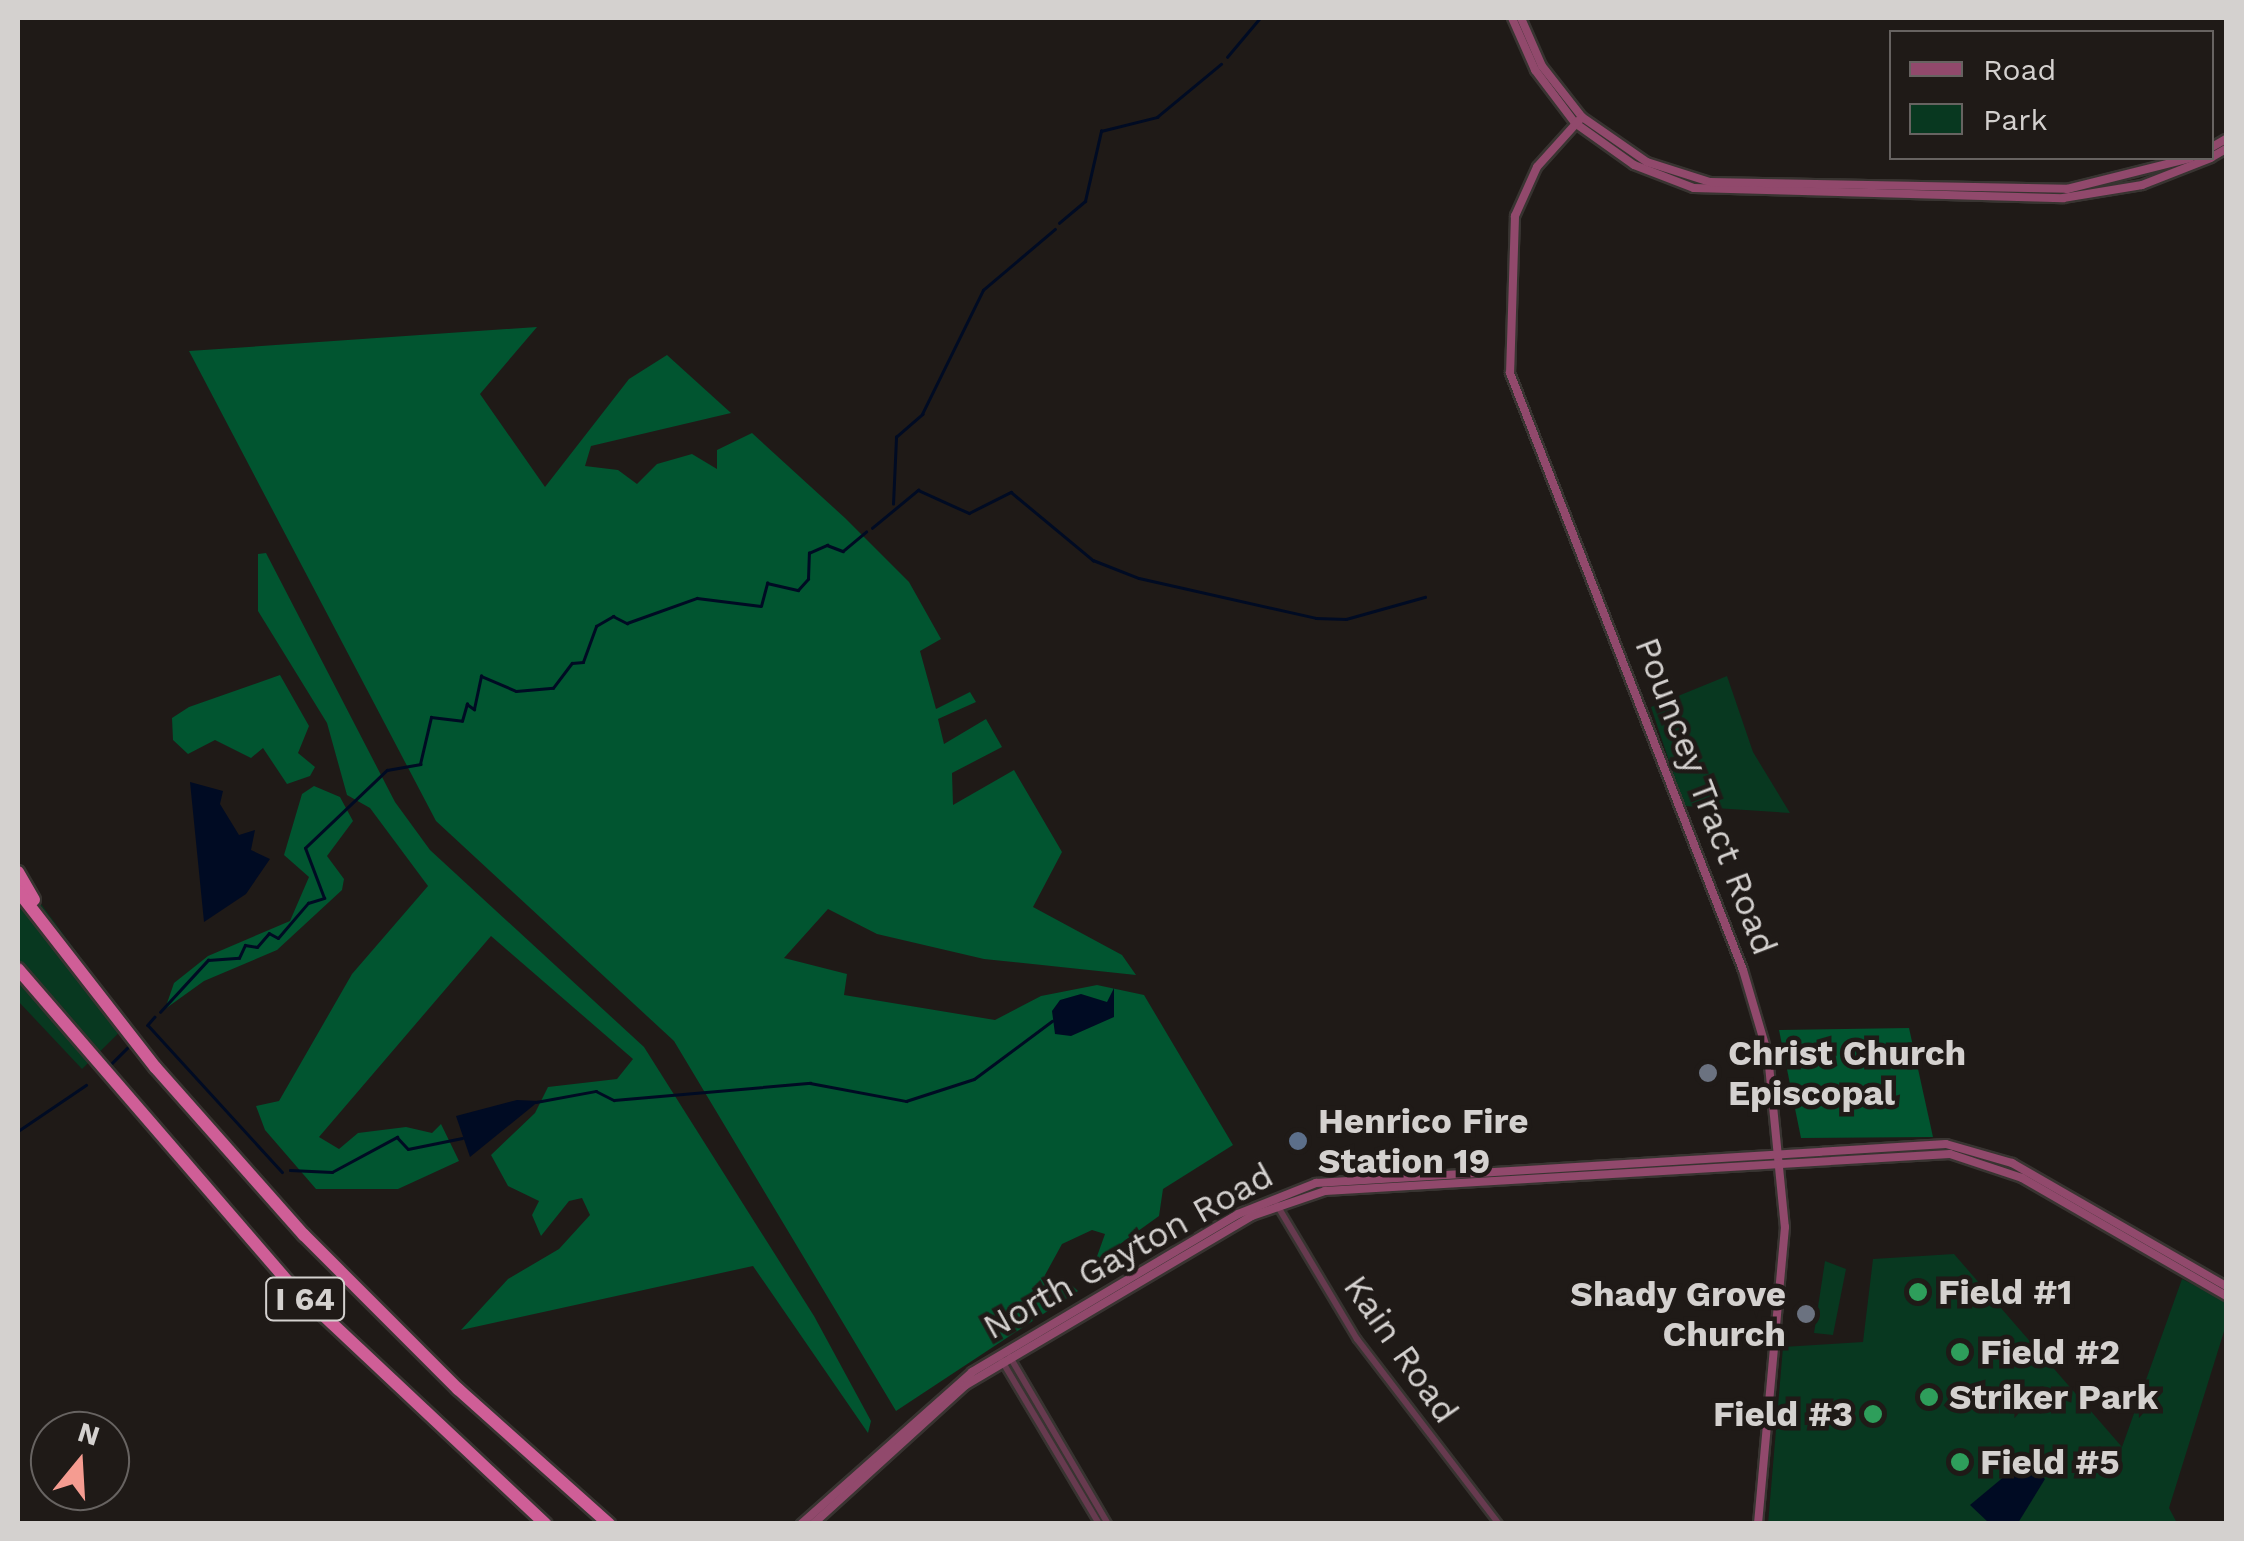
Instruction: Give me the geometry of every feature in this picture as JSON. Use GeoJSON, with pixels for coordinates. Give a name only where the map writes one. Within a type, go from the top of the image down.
{"type":"FeatureCollection","features":[{"type":"Feature","properties":{"kind":"highway"},"geometry":{"type":"LineString","coordinates":[[18,872],[50,934]]}},
{"type":"Feature","properties":{"kind":"highway","name":"I 64"},"geometry":{"type":"LineString","coordinates":[[18,890],[50,934],[304,1235],[458,1389],[609,1524]]}},
{"type":"Feature","properties":{"kind":"highway","name":"I 64"},"geometry":{"type":"LineString","coordinates":[[18,969],[288,1282],[546,1524]]}},
{"type":"Feature","properties":{"kind":"main road"},"geometry":{"type":"LineString","coordinates":[[1512,18],[1534,70],[1579,120],[1648,172],[1729,193],[2077,197],[2142,185],[2204,160]]}},
{"type":"Feature","properties":{"kind":"main road"},"geometry":{"type":"LineString","coordinates":[[1521,18],[1542,66],[1579,120],[1647,162],[1724,184],[2067,189],[2182,160]]}},
{"type":"Feature","properties":{"kind":"main road","name":"Pouncey Tract Road"},"geometry":{"type":"LineString","coordinates":[[1579,120],[1537,167],[1514,216],[1510,374],[1746,979],[1782,1150],[1784,1255],[1758,1524]]}},
{"type":"Feature","properties":{"kind":"main road","name":"North Gayton Road"},"geometry":{"type":"LineString","coordinates":[[801,1524],[917,1412],[1274,1201],[1334,1181],[1930,1142],[1980,1150],[2226,1286]]}},
{"type":"Feature","properties":{"kind":"main road","name":"North Gayton Road"},"geometry":{"type":"LineString","coordinates":[[1274,1201],[1342,1189],[1934,1153],[1977,1159],[2226,1296]]}},
{"type":"Feature","properties":{"kind":"main road","name":"North Gayton Road"},"geometry":{"type":"LineString","coordinates":[[813,1524],[926,1416],[1005,1357]]}},
{"type":"Feature","properties":{"kind":"street","name":"Kain Road"},"geometry":{"type":"LineString","coordinates":[[1274,1201],[1357,1339],[1499,1524]]}},
{"type":"Feature","properties":{"kind":"street"},"geometry":{"type":"LineString","coordinates":[[1005,1357],[1099,1524]]}},
{"type":"Feature","properties":{"kind":"street"},"geometry":{"type":"LineString","coordinates":[[1005,1357],[1108,1524]]}},
{"type":"Feature","properties":{"kind":"green space"},"geometry":{"type":"Polygon","coordinates":[[[537,327],[480,394],[545,487],[629,379],[667,355],[731,413],[591,446],[585,466],[618,470],[637,484],[657,464],[692,454],[717,469],[717,450],[752,433],[845,518],[909,582],[941,639],[920,651],[936,709],[970,692],[976,702],[938,719],[944,744],[986,719],[1002,747],[952,773],[953,805],[1014,770],[1062,852],[1033,907],[1122,955],[1136,975],[984,959],[877,934],[828,909],[784,958],[847,974],[844,995],[995,1020],[1041,996],[1097,985],[1144,995],[1233,1145],[1163,1189],[1159,1216],[1095,1262],[1105,1234],[1092,1230],[1062,1244],[1045,1275],[1049,1284],[1066,1280],[1078,1291],[896,1411],[674,1041],[436,821],[189,351],[537,327]]]}},
{"type":"Feature","properties":{"kind":"green space"},"geometry":{"type":"Polygon","coordinates":[[[266,553],[395,802],[430,850],[644,1047],[814,1316],[871,1421],[868,1433],[753,1266],[461,1330],[508,1279],[559,1249],[590,1215],[582,1198],[569,1201],[541,1236],[532,1215],[539,1201],[508,1186],[491,1155],[535,1113],[548,1087],[617,1079],[633,1059],[491,936],[319,1137],[339,1149],[358,1133],[406,1127],[432,1133],[441,1124],[459,1161],[398,1189],[316,1189],[265,1130],[256,1106],[279,1101],[352,974],[428,886],[370,808],[347,795],[327,723],[258,611],[258,554],[266,553]]]}},
{"type":"Feature","properties":{"kind":"green space"},"geometry":{"type":"Polygon","coordinates":[[[280,675],[309,726],[298,753],[315,767],[310,776],[287,784],[263,748],[251,758],[215,740],[188,754],[173,740],[172,718],[189,707],[280,675]]]}},
{"type":"Feature","properties":{"kind":"green space"},"geometry":{"type":"Polygon","coordinates":[[[1727,676],[1753,752],[1790,813],[1684,806],[1651,707],[1727,676]]]}},
{"type":"Feature","properties":{"kind":"green space"},"geometry":{"type":"Polygon","coordinates":[[[314,786],[340,797],[353,821],[327,856],[344,879],[342,890],[277,950],[204,981],[165,1009],[174,983],[208,956],[290,921],[309,877],[284,855],[302,794],[314,786]]]}},
{"type":"Feature","properties":{"kind":"green space"},"geometry":{"type":"Polygon","coordinates":[[[18,873],[129,1023],[82,1069],[18,1001],[18,873]]]}},
{"type":"Feature","properties":{"kind":"green space"},"geometry":{"type":"Polygon","coordinates":[[[1909,1028],[1933,1137],[1801,1138],[1779,1030],[1909,1028]]]}},
{"type":"Feature","properties":{"kind":"green space","name":"Striker Park"},"geometry":{"type":"Polygon","coordinates":[[[1954,1254],[2122,1447],[2182,1279],[2226,1301],[2226,1325],[2169,1508],[2177,1523],[1768,1524],[1783,1347],[1863,1342],[1873,1259],[1954,1254]]]}},
{"type":"Feature","properties":{"kind":"green space"},"geometry":{"type":"Polygon","coordinates":[[[1825,1261],[1846,1269],[1833,1335],[1814,1333],[1825,1261]]]}},
{"type":"Feature","properties":{"kind":"water"},"geometry":{"type":"Polygon","coordinates":[[[190,782],[223,791],[220,804],[239,835],[255,830],[251,850],[270,859],[246,894],[204,922],[190,782]]]}},
{"type":"Feature","properties":{"kind":"water"},"geometry":{"type":"Polygon","coordinates":[[[1114,988],[1114,1017],[1071,1036],[1055,1034],[1052,1011],[1060,1000],[1081,994],[1107,1002],[1114,988]]]}},
{"type":"Feature","properties":{"kind":"water"},"geometry":{"type":"Polygon","coordinates":[[[517,1100],[539,1101],[470,1157],[456,1116],[517,1100]]]}},
{"type":"Feature","properties":{"kind":"water"},"geometry":{"type":"Polygon","coordinates":[[[2024,1460],[2045,1479],[2018,1523],[1989,1523],[1970,1505],[2024,1460]]]}},
{"type":"Feature","properties":{"kind":"waterway"},"geometry":{"type":"LineString","coordinates":[[1227,57],[1260,18]]}},
{"type":"Feature","properties":{"kind":"waterway"},"geometry":{"type":"LineString","coordinates":[[1059,223],[1085,201],[1101,131],[1157,117],[1221,64]]}},
{"type":"Feature","properties":{"kind":"waterway"},"geometry":{"type":"LineString","coordinates":[[893,504],[896,437],[922,414],[983,290],[1055,229]]}},
{"type":"Feature","properties":{"kind":"waterway"},"geometry":{"type":"LineString","coordinates":[[872,528],[918,490],[969,513],[1011,492],[1093,560],[1139,578],[1316,618],[1346,619],[1425,597]]}},
{"type":"Feature","properties":{"kind":"waterway"},"geometry":{"type":"LineString","coordinates":[[160,1012],[208,960],[239,958],[245,945],[257,947],[269,933],[278,938],[308,903],[324,898],[305,848],[387,770],[420,764],[431,717],[462,721],[467,704],[474,709],[481,676],[516,691],[553,688],[572,663],[583,662],[596,626],[613,616],[627,623],[697,598],[761,606],[767,583],[798,590],[808,579],[809,553],[827,545],[843,551],[866,532]]}},
{"type":"Feature","properties":{"kind":"waterway"},"geometry":{"type":"LineString","coordinates":[[155,1017],[148,1025],[282,1172]]}},
{"type":"Feature","properties":{"kind":"waterway"},"geometry":{"type":"LineString","coordinates":[[536,1102],[596,1091],[614,1100],[810,1083],[906,1101],[974,1079],[1052,1021]]}},
{"type":"Feature","properties":{"kind":"waterway"},"geometry":{"type":"LineString","coordinates":[[110,1065],[127,1048]]}},
{"type":"Feature","properties":{"kind":"waterway"},"geometry":{"type":"LineString","coordinates":[[18,1131],[86,1085]]}},
{"type":"Feature","properties":{"kind":"waterway"},"geometry":{"type":"LineString","coordinates":[[290,1170],[332,1172],[397,1137],[408,1149],[462,1138]]}},
{"type":"Feature","properties":{"kind":"place","name":"Christ Church Episcopal"},"geometry":{"type":"Point","coordinates":[1708,1073]}},
{"type":"Feature","properties":{"kind":"place","name":"Henrico Fire Station 19"},"geometry":{"type":"Point","coordinates":[1298,1141]}},
{"type":"Feature","properties":{"kind":"place","name":"Field #1"},"geometry":{"type":"Point","coordinates":[1918,1292]}},
{"type":"Feature","properties":{"kind":"place","name":"Shady Grove Church"},"geometry":{"type":"Point","coordinates":[1806,1314]}},
{"type":"Feature","properties":{"kind":"place","name":"Field #2"},"geometry":{"type":"Point","coordinates":[1960,1352]}},
{"type":"Feature","properties":{"kind":"place","name":"Striker Park"},"geometry":{"type":"Point","coordinates":[1929,1397]}},
{"type":"Feature","properties":{"kind":"place","name":"Field #3"},"geometry":{"type":"Point","coordinates":[1873,1414]}},
{"type":"Feature","properties":{"kind":"place","name":"Field #5"},"geometry":{"type":"Point","coordinates":[1960,1462]}}]}
